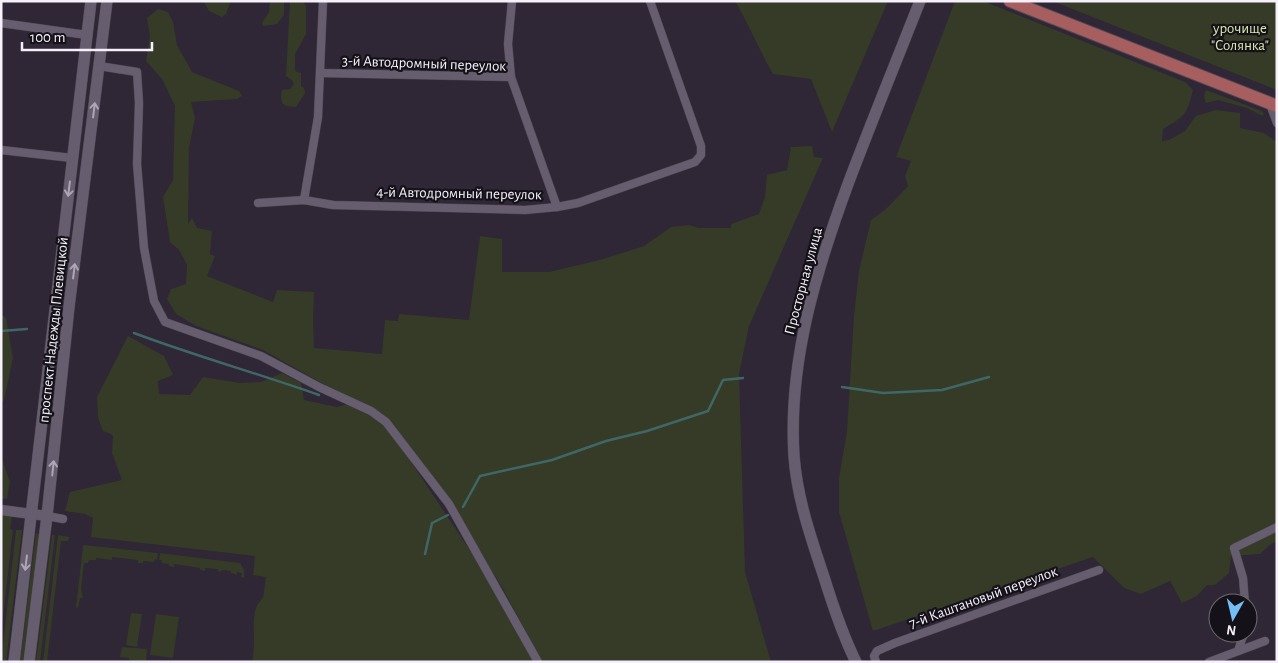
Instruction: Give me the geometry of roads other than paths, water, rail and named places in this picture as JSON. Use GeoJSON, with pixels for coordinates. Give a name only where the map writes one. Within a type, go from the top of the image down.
{"type":"FeatureCollection","features":[{"type":"Feature","properties":{"kind":"main road","name":"проспект Надежды Плевицкой"},"geometry":{"type":"LineString","coordinates":[[14,662],[91,1]]}},
{"type":"Feature","properties":{"kind":"main road","name":"проспект Надежды Плевицкой"},"geometry":{"type":"LineString","coordinates":[[29,662],[107,1]]}},
{"type":"Feature","properties":{"kind":"main road","name":"Просторная улица"},"geometry":{"type":"LineString","coordinates":[[848,662],[844,638],[805,516],[798,487],[794,457],[796,387],[808,312],[829,238],[920,1]]}},
{"type":"Feature","properties":{"kind":"main road"},"geometry":{"type":"LineString","coordinates":[[1010,1],[1274,105]]}},
{"type":"Feature","properties":{"kind":"main road","name":"Просторная улица"},"geometry":{"type":"LineString","coordinates":[[844,638],[856,662]]}},
{"type":"Feature","properties":{"kind":"street"},"geometry":{"type":"LineString","coordinates":[[304,200],[318,117],[323,1]]}},
{"type":"Feature","properties":{"kind":"street"},"geometry":{"type":"LineString","coordinates":[[511,77],[508,44],[512,1]]}},
{"type":"Feature","properties":{"kind":"street","name":"4-й Автодромный переулок"},"geometry":{"type":"LineString","coordinates":[[258,202],[304,200],[333,205],[525,210],[557,207],[598,196],[695,162],[701,155],[701,146],[650,1]]}},
{"type":"Feature","properties":{"kind":"street"},"geometry":{"type":"LineString","coordinates":[[1,24],[87,34]]}},
{"type":"Feature","properties":{"kind":"street"},"geometry":{"type":"LineString","coordinates":[[99,66],[137,72],[139,103],[137,164],[144,248],[154,301],[165,322],[261,356],[319,387],[371,411],[386,422],[449,504],[538,662]]}},
{"type":"Feature","properties":{"kind":"street","name":"3-й Автодромный переулок"},"geometry":{"type":"LineString","coordinates":[[321,73],[511,77],[557,207]]}},
{"type":"Feature","properties":{"kind":"street"},"geometry":{"type":"LineString","coordinates":[[1274,105],[1277,123]]}},
{"type":"Feature","properties":{"kind":"street"},"geometry":{"type":"LineString","coordinates":[[1,150],[72,158]]}},
{"type":"Feature","properties":{"kind":"street"},"geometry":{"type":"LineString","coordinates":[[1,510],[63,519]]}},
{"type":"Feature","properties":{"kind":"street"},"geometry":{"type":"LineString","coordinates":[[1244,593],[1243,578],[1234,548],[1277,527]]}},
{"type":"Feature","properties":{"kind":"street","name":"7-й Каштановый переулок"},"geometry":{"type":"LineString","coordinates":[[876,662],[874,656],[877,651],[1099,570]]}},
{"type":"Feature","properties":{"kind":"street"},"geometry":{"type":"LineString","coordinates":[[1209,662],[1265,641]]}},
{"type":"Feature","properties":{"kind":"street"},"geometry":{"type":"LineString","coordinates":[[1238,651],[1241,643]]}},
{"type":"Feature","properties":{"kind":"waterway"},"geometry":{"type":"LineString","coordinates":[[1,331],[27,329]]}},
{"type":"Feature","properties":{"kind":"waterway"},"geometry":{"type":"LineString","coordinates":[[134,333],[319,395]]}},
{"type":"Feature","properties":{"kind":"waterway"},"geometry":{"type":"LineString","coordinates":[[842,387],[883,393],[942,390],[989,377]]}},
{"type":"Feature","properties":{"kind":"waterway"},"geometry":{"type":"LineString","coordinates":[[463,507],[480,476],[552,460],[606,441],[647,431],[708,411],[723,380],[743,378]]}},
{"type":"Feature","properties":{"kind":"waterway"},"geometry":{"type":"LineString","coordinates":[[425,554],[432,523],[448,515]]}},
{"type":"Feature","properties":{"kind":"park label","name":"урочище \"Солянка\""},"geometry":{"type":"Point","coordinates":[1240,36]}}]}
